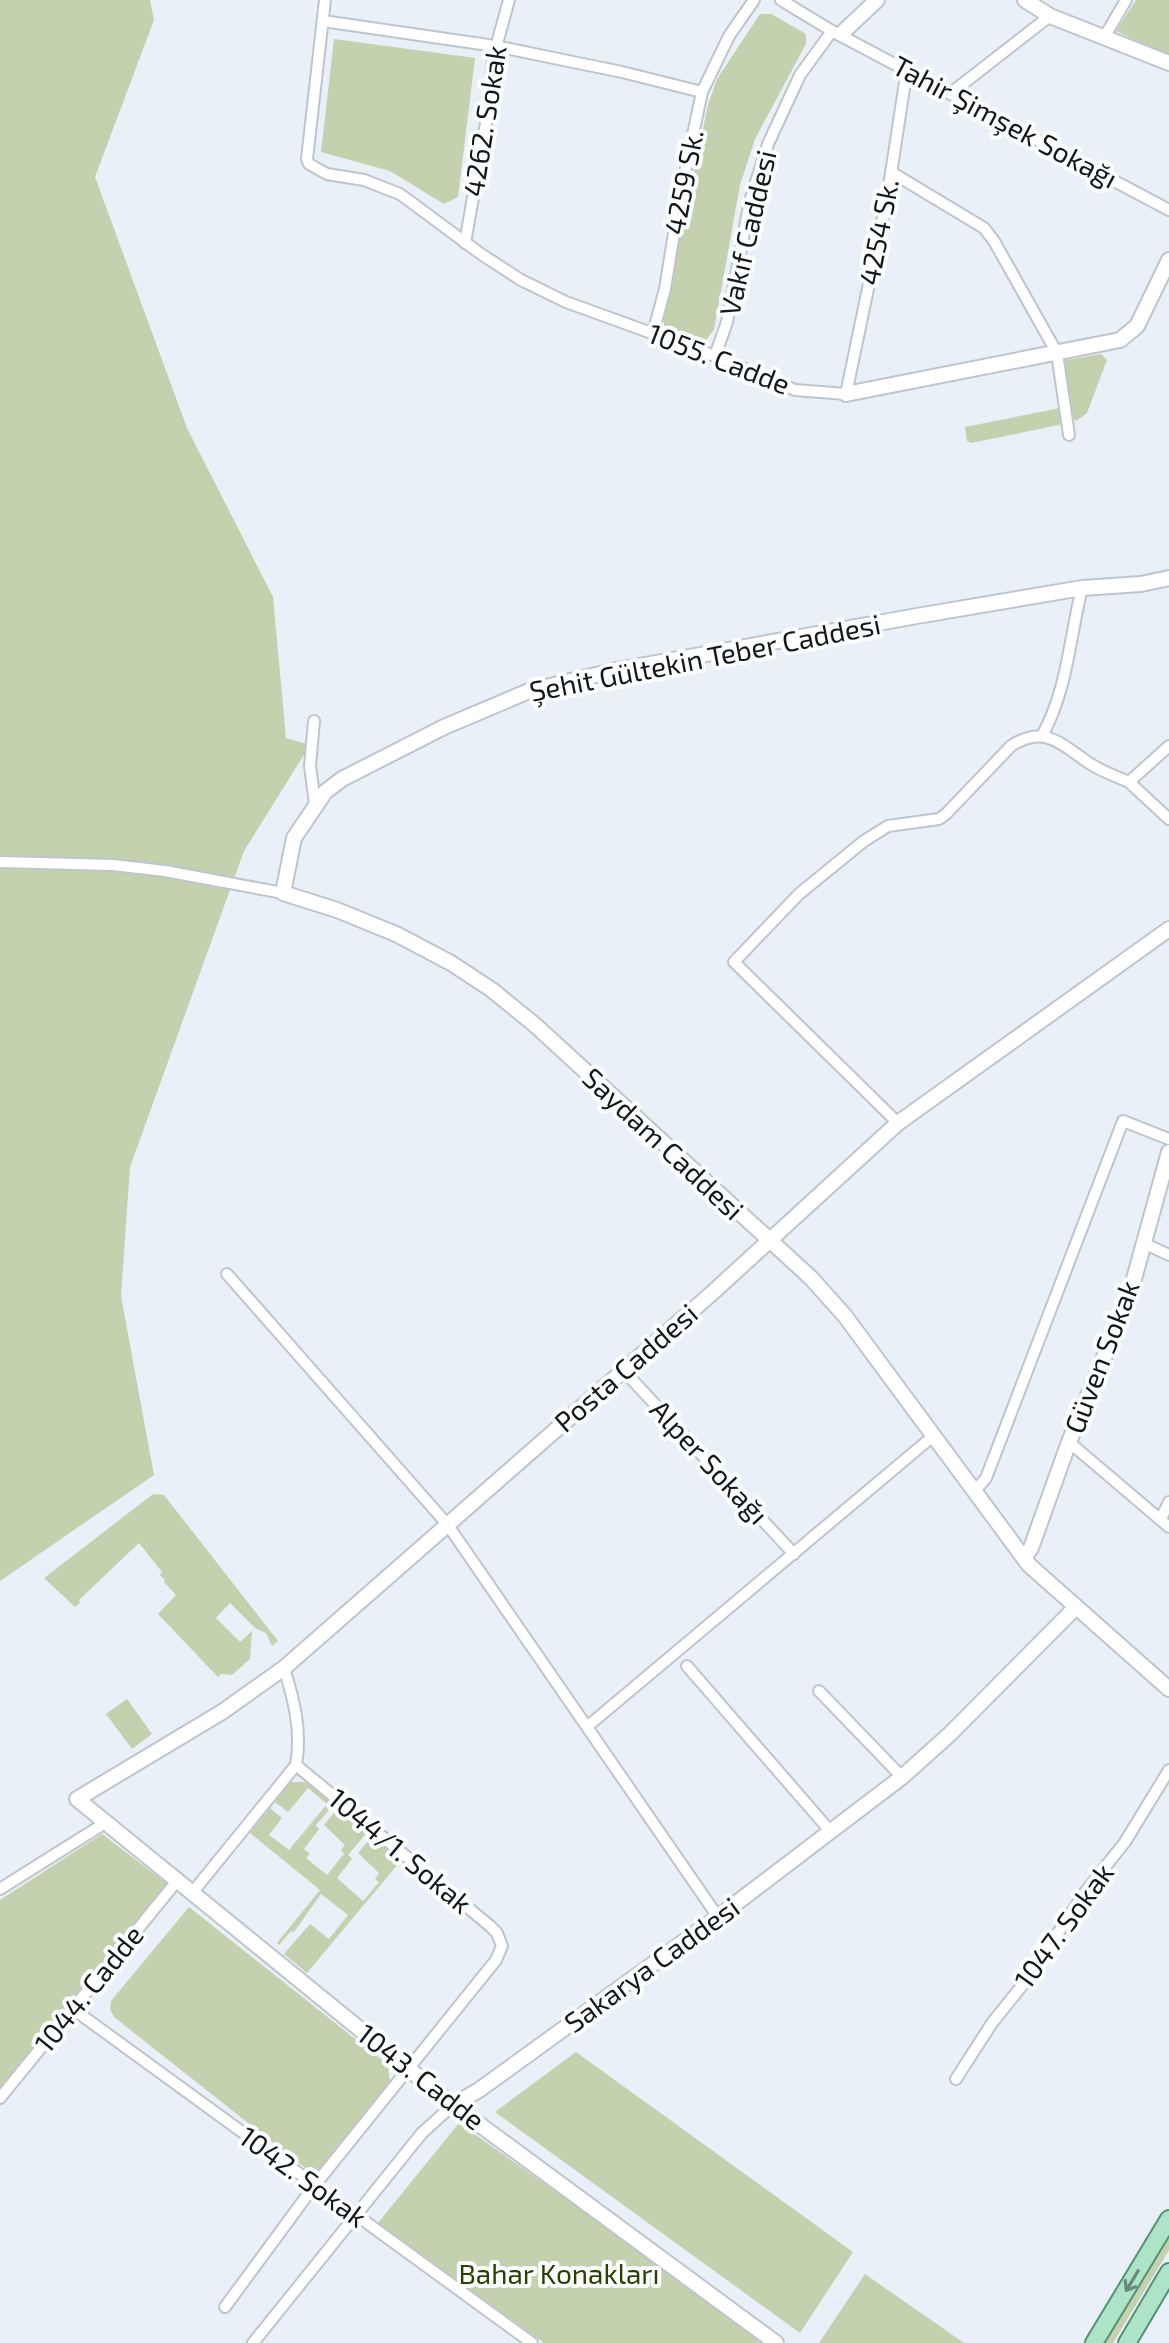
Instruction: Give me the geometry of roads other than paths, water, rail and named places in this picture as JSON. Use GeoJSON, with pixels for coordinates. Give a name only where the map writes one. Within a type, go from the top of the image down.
{"type":"FeatureCollection","features":[{"type":"Feature","properties":{"kind":"main road"},"geometry":{"type":"LineString","coordinates":[[1094,2343],[1169,2219]]}},
{"type":"Feature","properties":{"kind":"main road"},"geometry":{"type":"LineString","coordinates":[[1127,2343],[1169,2272]]}},
{"type":"Feature","properties":{"kind":"street"},"geometry":{"type":"LineString","coordinates":[[325,0],[323,21],[495,46],[702,92]]}},
{"type":"Feature","properties":{"kind":"street","name":"4262. Sokak"},"geometry":{"type":"LineString","coordinates":[[465,243],[489,106],[495,46],[509,0]]}},
{"type":"Feature","properties":{"kind":"street","name":"4259 Sk."},"geometry":{"type":"LineString","coordinates":[[653,333],[665,289],[680,196],[702,92],[729,36],[754,0]]}},
{"type":"Feature","properties":{"kind":"street","name":"Tahir Şimşek Sokağı"},"geometry":{"type":"LineString","coordinates":[[781,0],[1169,210]]}},
{"type":"Feature","properties":{"kind":"street","name":"Vakıf Caddesi"},"geometry":{"type":"LineString","coordinates":[[715,356],[729,313],[750,201],[768,144],[800,75],[836,32],[877,0]]}},
{"type":"Feature","properties":{"kind":"street"},"geometry":{"type":"LineString","coordinates":[[1025,0],[1050,16],[1169,63]]}},
{"type":"Feature","properties":{"kind":"street"},"geometry":{"type":"LineString","coordinates":[[1105,36],[1126,0]]}},
{"type":"Feature","properties":{"kind":"street"},"geometry":{"type":"LineString","coordinates":[[951,93],[1050,16]]}},
{"type":"Feature","properties":{"kind":"street","name":"1055. Cadde"},"geometry":{"type":"LineString","coordinates":[[323,21],[307,159],[309,164],[327,174],[364,180],[400,194],[465,243],[540,290],[715,356],[795,390],[846,394],[1120,340],[1137,326],[1169,260]]}},
{"type":"Feature","properties":{"kind":"street","name":"4254 Sk."},"geometry":{"type":"LineString","coordinates":[[846,394],[891,172],[907,69]]}},
{"type":"Feature","properties":{"kind":"street"},"geometry":{"type":"LineString","coordinates":[[891,172],[984,228],[1057,353],[1069,435]]}},
{"type":"Feature","properties":{"kind":"street","name":"Şehit Gültekin Teber Caddesi"},"geometry":{"type":"LineString","coordinates":[[283,893],[294,838],[315,804],[342,779],[456,721],[529,691],[617,670],[1082,588],[1141,584],[1169,578]]}},
{"type":"Feature","properties":{"kind":"street"},"geometry":{"type":"LineString","coordinates":[[1042,736],[1056,710],[1067,672],[1072,627],[1082,588]]}},
{"type":"Feature","properties":{"kind":"street"},"geometry":{"type":"LineString","coordinates":[[314,721],[310,766],[315,804]]}},
{"type":"Feature","properties":{"kind":"street"},"geometry":{"type":"LineString","coordinates":[[898,1123],[734,962],[799,894],[857,846],[888,826],[939,819],[958,804],[1011,746],[1028,737],[1042,736],[1057,741],[1091,764],[1129,782],[1169,819]]}},
{"type":"Feature","properties":{"kind":"street"},"geometry":{"type":"LineString","coordinates":[[1129,782],[1169,746]]}},
{"type":"Feature","properties":{"kind":"street","name":"Saydam Caddesi"},"geometry":{"type":"LineString","coordinates":[[0,862],[113,865],[165,871],[283,893],[376,925],[427,949],[472,976],[535,1025],[829,1297],[1024,1558],[1169,1689]]}},
{"type":"Feature","properties":{"kind":"street","name":"Posta Caddesi"},"geometry":{"type":"LineString","coordinates":[[77,1799],[222,1712],[284,1668],[624,1371],[898,1123],[1166,934]]}},
{"type":"Feature","properties":{"kind":"street"},"geometry":{"type":"LineString","coordinates":[[974,1492],[986,1478],[1123,1121],[1169,1139]]}},
{"type":"Feature","properties":{"kind":"street","name":"Güven Sokak"},"geometry":{"type":"LineString","coordinates":[[1024,1558],[1031,1548],[1069,1442],[1129,1297],[1169,1152]]}},
{"type":"Feature","properties":{"kind":"street"},"geometry":{"type":"LineString","coordinates":[[1143,1243],[1169,1255]]}},
{"type":"Feature","properties":{"kind":"street"},"geometry":{"type":"LineString","coordinates":[[227,1274],[447,1524],[718,1917]]}},
{"type":"Feature","properties":{"kind":"street","name":"Alper Sokağı"},"geometry":{"type":"LineString","coordinates":[[624,1371],[794,1554]]}},
{"type":"Feature","properties":{"kind":"street"},"geometry":{"type":"LineString","coordinates":[[588,1726],[932,1437]]}},
{"type":"Feature","properties":{"kind":"street"},"geometry":{"type":"LineString","coordinates":[[1069,1442],[1165,1523],[1169,1502]]}},
{"type":"Feature","properties":{"kind":"street","name":"Sakarya Caddesi"},"geometry":{"type":"LineString","coordinates":[[253,2343],[422,2133],[453,2105],[555,2036],[718,1917],[902,1777],[950,1734],[1076,1607]]}},
{"type":"Feature","properties":{"kind":"street"},"geometry":{"type":"LineString","coordinates":[[687,1666],[831,1832]]}},
{"type":"Feature","properties":{"kind":"street"},"geometry":{"type":"LineString","coordinates":[[192,1893],[296,1765],[299,1739],[297,1720],[284,1668]]}},
{"type":"Feature","properties":{"kind":"street"},"geometry":{"type":"LineString","coordinates":[[819,1691],[902,1777]]}},
{"type":"Feature","properties":{"kind":"street","name":"1044/1. Sokak"},"geometry":{"type":"LineString","coordinates":[[296,1765],[490,1926],[500,1940],[502,1946],[496,1960],[408,2068]]}},
{"type":"Feature","properties":{"kind":"street","name":"1047. Sokak"},"geometry":{"type":"LineString","coordinates":[[956,2079],[1086,1891],[1125,1842],[1169,1770]]}},
{"type":"Feature","properties":{"kind":"street","name":"1043. Cadde"},"geometry":{"type":"LineString","coordinates":[[77,1799],[453,2105],[775,2343]]}},
{"type":"Feature","properties":{"kind":"street"},"geometry":{"type":"LineString","coordinates":[[0,1889],[105,1823]]}},
{"type":"Feature","properties":{"kind":"street","name":"1044. Cadde"},"geometry":{"type":"LineString","coordinates":[[0,2098],[177,1881]]}},
{"type":"Feature","properties":{"kind":"street","name":"1042. Sokak"},"geometry":{"type":"LineString","coordinates":[[73,2009],[532,2343]]}},
{"type":"Feature","properties":{"kind":"street"},"geometry":{"type":"LineString","coordinates":[[225,2307],[314,2186],[408,2068]]}},
{"type":"Feature","properties":{"kind":"park label","name":"Bahar Konakları"},"geometry":{"type":"Point","coordinates":[559,2274]}}]}
